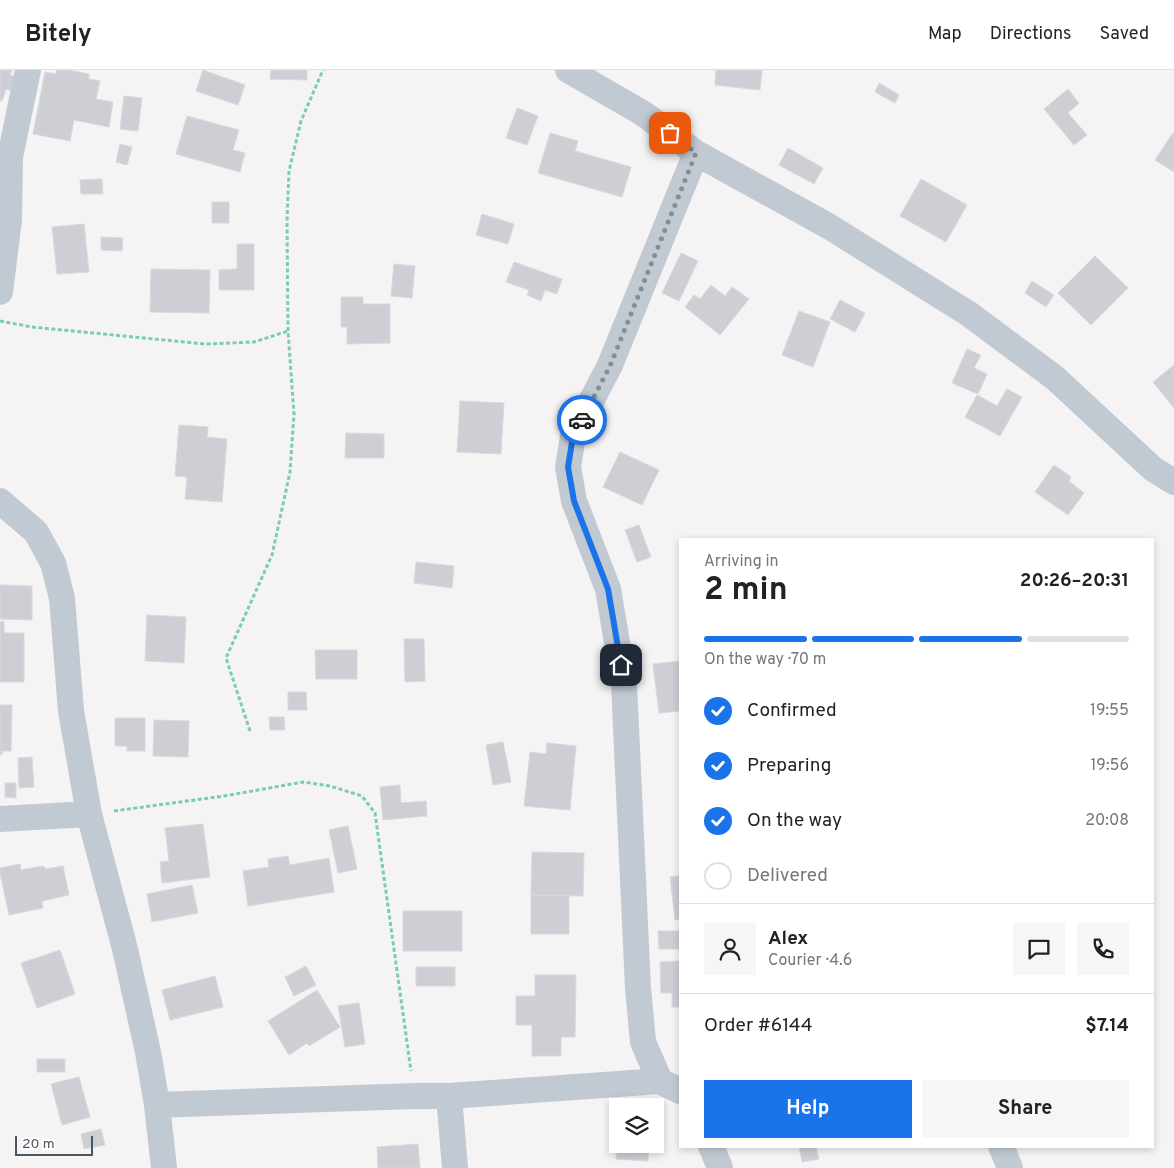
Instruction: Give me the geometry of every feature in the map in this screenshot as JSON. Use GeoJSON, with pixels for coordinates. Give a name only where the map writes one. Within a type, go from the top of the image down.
{"type":"FeatureCollection","features":[{"type":"Feature","properties":{"kind":"street"},"geometry":{"type":"LineString","coordinates":[[0,292],[9,220],[10,157],[28,70]]}},
{"type":"Feature","properties":{"kind":"street"},"geometry":{"type":"LineString","coordinates":[[568,70],[644,114],[696,153],[830,227],[969,314],[1055,378],[1153,469],[1174,482]]}},
{"type":"Feature","properties":{"kind":"street"},"geometry":{"type":"LineString","coordinates":[[157,1105],[448,1096],[670,1086],[643,1042],[638,988],[624,684],[608,589],[574,501],[568,467],[573,436],[610,366],[696,153]]}},
{"type":"Feature","properties":{"kind":"street"},"geometry":{"type":"LineString","coordinates":[[0,501],[36,532],[53,563],[62,598],[71,711],[89,814],[125,949],[148,1052],[157,1105],[164,1168]]}},
{"type":"Feature","properties":{"kind":"street"},"geometry":{"type":"LineString","coordinates":[[0,819],[89,814]]}},
{"type":"Feature","properties":{"kind":"street"},"geometry":{"type":"LineString","coordinates":[[448,1096],[455,1168]]}},
{"type":"Feature","properties":{"kind":"street"},"geometry":{"type":"LineString","coordinates":[[712,1148],[720,1168]]}},
{"type":"Feature","properties":{"kind":"street"},"geometry":{"type":"LineString","coordinates":[[1002,1148],[1010,1168]]}},
{"type":"Feature","properties":{"kind":"path"},"geometry":{"type":"LineString","coordinates":[[250,731],[226,658],[272,555],[290,472],[294,414],[288,331],[287,220],[289,171],[301,121],[323,70]]}},
{"type":"Feature","properties":{"kind":"path"},"geometry":{"type":"LineString","coordinates":[[0,321],[32,328],[205,344],[254,342],[288,331]]}},
{"type":"Feature","properties":{"kind":"path"},"geometry":{"type":"LineString","coordinates":[[89,814],[224,796],[303,782],[330,786],[362,796],[375,814],[414,1096]]}},
{"type":"Feature","properties":{"kind":"building"},"geometry":{"type":"Polygon","coordinates":[[[0,70],[12,70],[10,75],[16,77],[11,91],[6,89],[2,101],[0,101],[0,70]]]}},
{"type":"Feature","properties":{"kind":"building"},"geometry":{"type":"Polygon","coordinates":[[[57,70],[89,74],[89,79],[100,81],[96,99],[113,102],[109,127],[74,120],[70,141],[33,134],[45,72],[56,74],[57,70]]]}},
{"type":"Feature","properties":{"kind":"building"},"geometry":{"type":"Polygon","coordinates":[[[203,70],[245,85],[238,105],[196,91],[203,70]]]}},
{"type":"Feature","properties":{"kind":"building"},"geometry":{"type":"Polygon","coordinates":[[[271,70],[307,70],[307,80],[270,79],[271,70]]]}},
{"type":"Feature","properties":{"kind":"building"},"geometry":{"type":"Polygon","coordinates":[[[716,70],[762,70],[760,90],[715,85],[716,70]]]}},
{"type":"Feature","properties":{"kind":"building"},"geometry":{"type":"Polygon","coordinates":[[[879,83],[899,95],[895,103],[875,92],[879,83]]]}},
{"type":"Feature","properties":{"kind":"building"},"geometry":{"type":"Polygon","coordinates":[[[1068,89],[1079,103],[1068,113],[1087,135],[1074,145],[1044,109],[1068,89]]]}},
{"type":"Feature","properties":{"kind":"building"},"geometry":{"type":"Polygon","coordinates":[[[124,96],[142,98],[138,131],[120,129],[124,96]]]}},
{"type":"Feature","properties":{"kind":"building"},"geometry":{"type":"Polygon","coordinates":[[[517,108],[538,116],[527,145],[506,138],[517,108]]]}},
{"type":"Feature","properties":{"kind":"building"},"geometry":{"type":"Polygon","coordinates":[[[187,116],[239,130],[233,150],[245,153],[240,172],[176,154],[187,116]]]}},
{"type":"Feature","properties":{"kind":"building"},"geometry":{"type":"Polygon","coordinates":[[[550,133],[578,141],[575,151],[631,167],[622,197],[538,173],[550,133]]]}},
{"type":"Feature","properties":{"kind":"building"},"geometry":{"type":"Polygon","coordinates":[[[1174,134],[1174,172],[1155,160],[1174,134]]]}},
{"type":"Feature","properties":{"kind":"building"},"geometry":{"type":"Polygon","coordinates":[[[120,144],[132,147],[127,165],[116,162],[120,144]]]}},
{"type":"Feature","properties":{"kind":"building"},"geometry":{"type":"Polygon","coordinates":[[[788,148],[823,168],[814,184],[779,165],[788,148]]]}},
{"type":"Feature","properties":{"kind":"building"},"geometry":{"type":"Polygon","coordinates":[[[102,179],[103,194],[81,194],[80,180],[102,179]]]}},
{"type":"Feature","properties":{"kind":"building"},"geometry":{"type":"Polygon","coordinates":[[[921,179],[967,205],[946,242],[900,216],[921,179]]]}},
{"type":"Feature","properties":{"kind":"building"},"geometry":{"type":"Polygon","coordinates":[[[212,202],[229,202],[229,223],[212,223],[212,202]]]}},
{"type":"Feature","properties":{"kind":"building"},"geometry":{"type":"Polygon","coordinates":[[[482,214],[514,224],[508,244],[476,235],[482,214]]]}},
{"type":"Feature","properties":{"kind":"building"},"geometry":{"type":"Polygon","coordinates":[[[84,224],[89,272],[57,274],[52,227],[84,224]]]}},
{"type":"Feature","properties":{"kind":"building"},"geometry":{"type":"Polygon","coordinates":[[[101,237],[123,238],[122,251],[101,250],[101,237]]]}},
{"type":"Feature","properties":{"kind":"building"},"geometry":{"type":"Polygon","coordinates":[[[237,244],[254,244],[254,290],[219,290],[219,270],[237,269],[237,244]]]}},
{"type":"Feature","properties":{"kind":"building"},"geometry":{"type":"Polygon","coordinates":[[[681,253],[698,261],[679,301],[662,293],[681,253]]]}},
{"type":"Feature","properties":{"kind":"building"},"geometry":{"type":"Polygon","coordinates":[[[1095,256],[1128,288],[1091,325],[1058,293],[1095,256]]]}},
{"type":"Feature","properties":{"kind":"building"},"geometry":{"type":"Polygon","coordinates":[[[514,262],[562,279],[557,294],[545,290],[541,301],[527,295],[529,290],[506,282],[514,262]]]}},
{"type":"Feature","properties":{"kind":"building"},"geometry":{"type":"Polygon","coordinates":[[[394,264],[415,266],[412,298],[391,296],[394,264]]]}},
{"type":"Feature","properties":{"kind":"building"},"geometry":{"type":"Polygon","coordinates":[[[151,269],[210,270],[209,313],[150,312],[151,269]]]}},
{"type":"Feature","properties":{"kind":"building"},"geometry":{"type":"Polygon","coordinates":[[[1032,281],[1054,295],[1046,307],[1025,293],[1032,281]]]}},
{"type":"Feature","properties":{"kind":"building"},"geometry":{"type":"Polygon","coordinates":[[[711,285],[725,296],[732,287],[749,299],[720,335],[685,307],[694,295],[700,299],[711,285]]]}},
{"type":"Feature","properties":{"kind":"building"},"geometry":{"type":"Polygon","coordinates":[[[341,297],[363,297],[363,304],[390,304],[390,343],[347,344],[347,327],[341,327],[341,297]]]}},
{"type":"Feature","properties":{"kind":"building"},"geometry":{"type":"Polygon","coordinates":[[[840,300],[865,313],[855,332],[830,319],[840,300]]]}},
{"type":"Feature","properties":{"kind":"building"},"geometry":{"type":"Polygon","coordinates":[[[799,311],[830,322],[813,367],[782,355],[799,311]]]}},
{"type":"Feature","properties":{"kind":"building"},"geometry":{"type":"Polygon","coordinates":[[[967,349],[981,355],[974,368],[987,374],[978,394],[952,383],[967,349]]]}},
{"type":"Feature","properties":{"kind":"building"},"geometry":{"type":"Polygon","coordinates":[[[1174,365],[1174,408],[1153,382],[1174,365]]]}},
{"type":"Feature","properties":{"kind":"building"},"geometry":{"type":"Polygon","coordinates":[[[1007,389],[1022,397],[1000,436],[965,417],[977,395],[997,406],[1007,389]]]}},
{"type":"Feature","properties":{"kind":"building"},"geometry":{"type":"Polygon","coordinates":[[[460,401],[504,403],[501,454],[457,452],[460,401]]]}},
{"type":"Feature","properties":{"kind":"building"},"geometry":{"type":"Polygon","coordinates":[[[179,425],[208,427],[207,437],[227,439],[222,502],[185,499],[187,477],[175,476],[179,425]]]}},
{"type":"Feature","properties":{"kind":"building"},"geometry":{"type":"Polygon","coordinates":[[[346,433],[384,434],[384,458],[345,458],[346,433]]]}},
{"type":"Feature","properties":{"kind":"building"},"geometry":{"type":"Polygon","coordinates":[[[620,452],[659,470],[642,505],[603,487],[620,452]]]}},
{"type":"Feature","properties":{"kind":"building"},"geometry":{"type":"Polygon","coordinates":[[[1054,465],[1071,477],[1069,481],[1084,493],[1068,515],[1035,492],[1054,465]]]}},
{"type":"Feature","properties":{"kind":"building"},"geometry":{"type":"Polygon","coordinates":[[[639,525],[651,557],[637,562],[625,530],[639,525]]]}},
{"type":"Feature","properties":{"kind":"building"},"geometry":{"type":"Polygon","coordinates":[[[416,562],[454,566],[452,588],[414,583],[416,562]]]}},
{"type":"Feature","properties":{"kind":"building"},"geometry":{"type":"Polygon","coordinates":[[[0,585],[32,586],[32,620],[0,619],[0,585]]]}},
{"type":"Feature","properties":{"kind":"building"},"geometry":{"type":"Polygon","coordinates":[[[147,615],[186,617],[184,663],[145,661],[147,615]]]}},
{"type":"Feature","properties":{"kind":"building"},"geometry":{"type":"Polygon","coordinates":[[[4,621],[4,633],[24,633],[24,682],[0,682],[0,622],[4,621]]]}},
{"type":"Feature","properties":{"kind":"building"},"geometry":{"type":"Polygon","coordinates":[[[404,639],[424,639],[425,681],[405,682],[404,639]]]}},
{"type":"Feature","properties":{"kind":"building"},"geometry":{"type":"Polygon","coordinates":[[[315,650],[357,650],[357,679],[316,679],[315,650]]]}},
{"type":"Feature","properties":{"kind":"building"},"geometry":{"type":"Polygon","coordinates":[[[679,661],[679,711],[659,713],[653,664],[679,661]]]}},
{"type":"Feature","properties":{"kind":"building"},"geometry":{"type":"Polygon","coordinates":[[[288,692],[306,692],[307,710],[288,710],[288,692]]]}},
{"type":"Feature","properties":{"kind":"building"},"geometry":{"type":"Polygon","coordinates":[[[0,705],[12,705],[11,751],[2,751],[2,755],[0,755],[0,705]]]}},
{"type":"Feature","properties":{"kind":"building"},"geometry":{"type":"Polygon","coordinates":[[[269,717],[284,717],[285,730],[270,730],[269,717]]]}},
{"type":"Feature","properties":{"kind":"building"},"geometry":{"type":"Polygon","coordinates":[[[115,718],[145,718],[145,751],[127,751],[127,746],[115,746],[115,718]]]}},
{"type":"Feature","properties":{"kind":"building"},"geometry":{"type":"Polygon","coordinates":[[[154,720],[189,721],[188,757],[153,756],[154,720]]]}},
{"type":"Feature","properties":{"kind":"building"},"geometry":{"type":"Polygon","coordinates":[[[503,742],[511,782],[493,785],[486,745],[503,742]]]}},
{"type":"Feature","properties":{"kind":"building"},"geometry":{"type":"Polygon","coordinates":[[[547,743],[576,746],[570,810],[524,806],[530,752],[546,754],[547,743]]]}},
{"type":"Feature","properties":{"kind":"building"},"geometry":{"type":"Polygon","coordinates":[[[32,757],[34,787],[19,788],[18,758],[32,757]]]}},
{"type":"Feature","properties":{"kind":"building"},"geometry":{"type":"Polygon","coordinates":[[[5,783],[16,783],[16,798],[5,797],[5,783]]]}},
{"type":"Feature","properties":{"kind":"building"},"geometry":{"type":"Polygon","coordinates":[[[400,785],[401,803],[426,801],[427,816],[383,820],[380,787],[400,785]]]}},
{"type":"Feature","properties":{"kind":"building"},"geometry":{"type":"Polygon","coordinates":[[[203,824],[210,877],[162,883],[160,862],[169,861],[165,828],[203,824]]]}},
{"type":"Feature","properties":{"kind":"building"},"geometry":{"type":"Polygon","coordinates":[[[348,826],[357,869],[338,873],[329,830],[348,826]]]}},
{"type":"Feature","properties":{"kind":"building"},"geometry":{"type":"Polygon","coordinates":[[[532,852],[584,853],[583,896],[531,895],[532,852]]]}},
{"type":"Feature","properties":{"kind":"building"},"geometry":{"type":"Polygon","coordinates":[[[288,856],[290,865],[329,858],[334,892],[248,906],[243,871],[269,867],[268,859],[288,856]]]}},
{"type":"Feature","properties":{"kind":"building"},"geometry":{"type":"Polygon","coordinates":[[[20,864],[21,870],[43,866],[46,869],[63,866],[69,895],[42,901],[43,908],[9,915],[0,868],[20,864]]]}},
{"type":"Feature","properties":{"kind":"building"},"geometry":{"type":"Polygon","coordinates":[[[679,876],[679,919],[675,920],[670,877],[679,876]]]}},
{"type":"Feature","properties":{"kind":"building"},"geometry":{"type":"Polygon","coordinates":[[[192,885],[198,913],[152,922],[147,894],[192,885]]]}},
{"type":"Feature","properties":{"kind":"building"},"geometry":{"type":"Polygon","coordinates":[[[531,895],[569,896],[569,934],[531,934],[531,895]]]}},
{"type":"Feature","properties":{"kind":"building"},"geometry":{"type":"Polygon","coordinates":[[[403,911],[462,911],[462,951],[403,951],[403,911]]]}},
{"type":"Feature","properties":{"kind":"building"},"geometry":{"type":"Polygon","coordinates":[[[658,931],[679,931],[679,949],[659,949],[658,931]]]}},
{"type":"Feature","properties":{"kind":"building"},"geometry":{"type":"Polygon","coordinates":[[[60,950],[75,994],[37,1008],[21,963],[60,950]]]}},
{"type":"Feature","properties":{"kind":"building"},"geometry":{"type":"Polygon","coordinates":[[[679,961],[679,1007],[672,1007],[672,993],[661,993],[660,962],[679,961]]]}},
{"type":"Feature","properties":{"kind":"building"},"geometry":{"type":"Polygon","coordinates":[[[306,966],[316,985],[294,996],[285,977],[306,966]]]}},
{"type":"Feature","properties":{"kind":"building"},"geometry":{"type":"Polygon","coordinates":[[[416,967],[455,967],[455,986],[416,986],[416,967]]]}},
{"type":"Feature","properties":{"kind":"building"},"geometry":{"type":"Polygon","coordinates":[[[535,975],[576,975],[575,1037],[561,1037],[561,1056],[532,1056],[532,1025],[516,1025],[516,996],[535,996],[535,975]]]}},
{"type":"Feature","properties":{"kind":"building"},"geometry":{"type":"Polygon","coordinates":[[[215,976],[223,1007],[170,1020],[162,990],[215,976]]]}},
{"type":"Feature","properties":{"kind":"building"},"geometry":{"type":"Polygon","coordinates":[[[317,990],[340,1027],[309,1046],[307,1043],[289,1055],[268,1021],[317,990]]]}},
{"type":"Feature","properties":{"kind":"building"},"geometry":{"type":"Polygon","coordinates":[[[359,1003],[365,1044],[345,1047],[338,1006],[359,1003]]]}},
{"type":"Feature","properties":{"kind":"building"},"geometry":{"type":"Polygon","coordinates":[[[37,1059],[65,1059],[65,1072],[37,1072],[37,1059]]]}},
{"type":"Feature","properties":{"kind":"building"},"geometry":{"type":"Polygon","coordinates":[[[79,1077],[90,1117],[62,1125],[51,1084],[79,1077]]]}},
{"type":"Feature","properties":{"kind":"building"},"geometry":{"type":"Polygon","coordinates":[[[101,1129],[105,1145],[84,1149],[81,1134],[101,1129]]]}},
{"type":"Feature","properties":{"kind":"building"},"geometry":{"type":"Polygon","coordinates":[[[418,1144],[420,1168],[378,1168],[377,1147],[418,1144]]]}},
{"type":"Feature","properties":{"kind":"building"},"geometry":{"type":"Polygon","coordinates":[[[799,1148],[816,1148],[819,1159],[802,1162],[799,1148]]]}},
{"type":"Feature","properties":{"kind":"building"},"geometry":{"type":"Polygon","coordinates":[[[616,1153],[648,1153],[648,1161],[616,1159],[616,1153]]]}},
{"type":"Feature","properties":{"kind":"way so far"},"geometry":{"type":"LineString","coordinates":[[582,420],[610,366],[696,153],[670,133]]}},
{"type":"Feature","properties":{"kind":"route"},"geometry":{"type":"LineString","coordinates":[[582,420],[573,436],[568,467],[574,501],[608,589],[621,665]]}}]}
